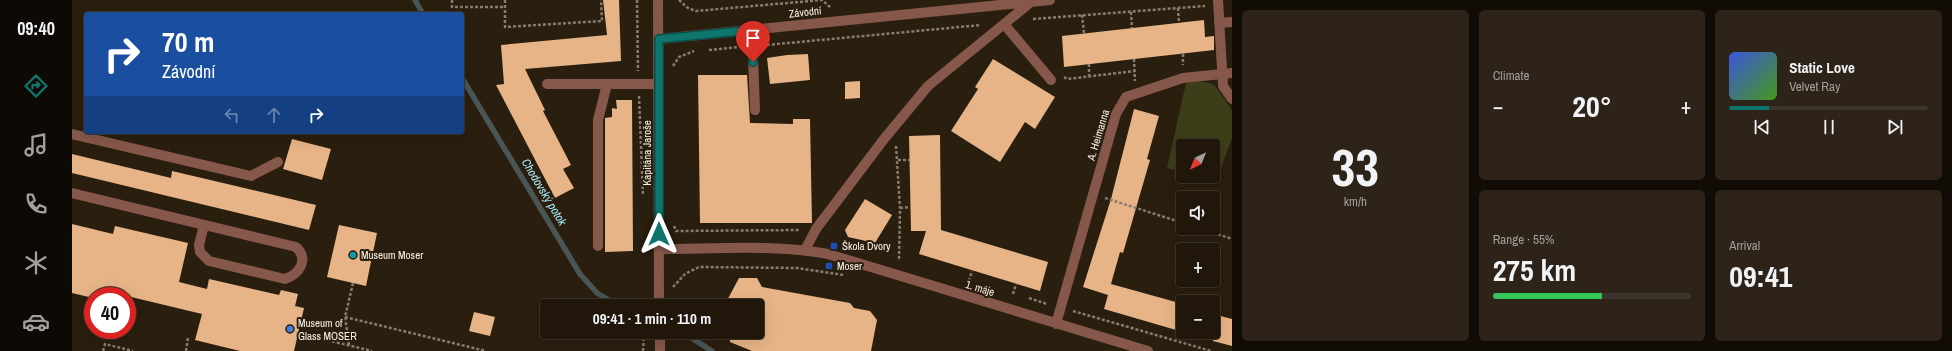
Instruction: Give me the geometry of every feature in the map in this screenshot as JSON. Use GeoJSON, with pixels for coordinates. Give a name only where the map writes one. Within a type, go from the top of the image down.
{"type":"FeatureCollection","features":[{"type":"Feature","properties":{"kind":"street","name":"Kapitána Jaroše"},"geometry":{"type":"LineString","coordinates":[[658,0],[660,299]]}},
{"type":"Feature","properties":{"kind":"street","name":"Závodní"},"geometry":{"type":"LineString","coordinates":[[659,39],[1050,0]]}},
{"type":"Feature","properties":{"kind":"street"},"geometry":{"type":"LineString","coordinates":[[804,250],[816,229],[884,139],[928,86],[1031,2]]}},
{"type":"Feature","properties":{"kind":"street"},"geometry":{"type":"LineString","coordinates":[[1218,2],[1219,23],[1227,73],[1223,86],[1232,99]]}},
{"type":"Feature","properties":{"kind":"street"},"geometry":{"type":"LineString","coordinates":[[1219,23],[1232,22]]}},
{"type":"Feature","properties":{"kind":"street"},"geometry":{"type":"LineString","coordinates":[[1005,23],[1051,80]]}},
{"type":"Feature","properties":{"kind":"street"},"geometry":{"type":"LineString","coordinates":[[752,30],[755,110]]}},
{"type":"Feature","properties":{"kind":"street","name":"A. Heimanna"},"geometry":{"type":"LineString","coordinates":[[1056,324],[1116,114],[1126,97],[1183,78],[1227,73]]}},
{"type":"Feature","properties":{"kind":"street"},"geometry":{"type":"LineString","coordinates":[[547,84],[659,84]]}},
{"type":"Feature","properties":{"kind":"street"},"geometry":{"type":"LineString","coordinates":[[598,246],[598,120],[607,84]]}},
{"type":"Feature","properties":{"kind":"street"},"geometry":{"type":"LineString","coordinates":[[72,134],[251,176],[278,162]]}},
{"type":"Feature","properties":{"kind":"street"},"geometry":{"type":"LineString","coordinates":[[72,193],[296,247],[301,252],[303,258],[302,265],[298,272],[285,279],[209,261],[200,252],[199,245],[204,225]]}},
{"type":"Feature","properties":{"kind":"street","name":"1. máje"},"geometry":{"type":"LineString","coordinates":[[659,249],[804,250],[828,254],[1148,351]]}},
{"type":"Feature","properties":{"kind":"street"},"geometry":{"type":"LineString","coordinates":[[660,339],[660,351]]}},
{"type":"Feature","properties":{"kind":"path"},"geometry":{"type":"LineString","coordinates":[[452,0],[452,7],[505,8]]}},
{"type":"Feature","properties":{"kind":"path"},"geometry":{"type":"LineString","coordinates":[[505,0],[505,27],[602,22],[602,0]]}},
{"type":"Feature","properties":{"kind":"path"},"geometry":{"type":"LineString","coordinates":[[637,0],[638,84],[643,201]]}},
{"type":"Feature","properties":{"kind":"path"},"geometry":{"type":"LineString","coordinates":[[680,0],[688,8],[696,10],[822,0],[828,7],[836,6]]}},
{"type":"Feature","properties":{"kind":"path"},"geometry":{"type":"LineString","coordinates":[[706,50],[1178,8],[1218,2]]}},
{"type":"Feature","properties":{"kind":"path"},"geometry":{"type":"LineString","coordinates":[[1178,8],[1179,23]]}},
{"type":"Feature","properties":{"kind":"path"},"geometry":{"type":"LineString","coordinates":[[1131,12],[1132,28]]}},
{"type":"Feature","properties":{"kind":"path"},"geometry":{"type":"LineString","coordinates":[[1082,16],[1084,33]]}},
{"type":"Feature","properties":{"kind":"path"},"geometry":{"type":"LineString","coordinates":[[673,68],[674,63],[679,57],[699,51]]}},
{"type":"Feature","properties":{"kind":"path"},"geometry":{"type":"LineString","coordinates":[[1134,59],[1136,94]]}},
{"type":"Feature","properties":{"kind":"path"},"geometry":{"type":"LineString","coordinates":[[1089,64],[1089,76]]}},
{"type":"Feature","properties":{"kind":"path"},"geometry":{"type":"LineString","coordinates":[[1061,74],[1066,79],[1135,71]]}},
{"type":"Feature","properties":{"kind":"path"},"geometry":{"type":"LineString","coordinates":[[894,126],[898,160],[900,208],[899,276]]}},
{"type":"Feature","properties":{"kind":"path"},"geometry":{"type":"LineString","coordinates":[[898,160],[910,160]]}},
{"type":"Feature","properties":{"kind":"path"},"geometry":{"type":"LineString","coordinates":[[1093,194],[1176,221]]}},
{"type":"Feature","properties":{"kind":"path"},"geometry":{"type":"LineString","coordinates":[[900,208],[910,207]]}},
{"type":"Feature","properties":{"kind":"path"},"geometry":{"type":"LineString","coordinates":[[672,223],[676,230],[816,229]]}},
{"type":"Feature","properties":{"kind":"path"},"geometry":{"type":"LineString","coordinates":[[1220,235],[1232,239]]}},
{"type":"Feature","properties":{"kind":"path"},"geometry":{"type":"LineString","coordinates":[[892,259],[906,263]]}},
{"type":"Feature","properties":{"kind":"path"},"geometry":{"type":"LineString","coordinates":[[672,289],[685,274],[690,270],[699,267],[797,268],[850,276]]}},
{"type":"Feature","properties":{"kind":"path"},"geometry":{"type":"LineString","coordinates":[[969,281],[972,271]]}},
{"type":"Feature","properties":{"kind":"path"},"geometry":{"type":"LineString","coordinates":[[962,279],[976,283]]}},
{"type":"Feature","properties":{"kind":"path"},"geometry":{"type":"LineString","coordinates":[[349,345],[345,317],[352,283]]}},
{"type":"Feature","properties":{"kind":"path"},"geometry":{"type":"LineString","coordinates":[[1013,294],[1016,284]]}},
{"type":"Feature","properties":{"kind":"path"},"geometry":{"type":"LineString","coordinates":[[1006,292],[1020,296]]}},
{"type":"Feature","properties":{"kind":"path"},"geometry":{"type":"LineString","coordinates":[[1027,298],[1211,351]]}},
{"type":"Feature","properties":{"kind":"path"},"geometry":{"type":"LineString","coordinates":[[345,317],[486,351]]}},
{"type":"Feature","properties":{"kind":"path"},"geometry":{"type":"LineString","coordinates":[[298,333],[372,351]]}},
{"type":"Feature","properties":{"kind":"path"},"geometry":{"type":"LineString","coordinates":[[186,351],[188,338]]}},
{"type":"Feature","properties":{"kind":"path"},"geometry":{"type":"LineString","coordinates":[[643,351],[644,339]]}},
{"type":"Feature","properties":{"kind":"path"},"geometry":{"type":"LineString","coordinates":[[103,351],[105,344],[133,351]]}},
{"type":"Feature","properties":{"kind":"green space"},"geometry":{"type":"Polygon","coordinates":[[[1200,81],[1212,84],[1216,87],[1232,110],[1232,139],[1220,170],[1220,139],[1176,139],[1176,170],[1167,168],[1186,83],[1200,81]]]}},
{"type":"Feature","properties":{"kind":"building"},"geometry":{"type":"Polygon","coordinates":[[[603,0],[619,0],[621,61],[525,69],[545,110],[543,111],[571,165],[563,169],[574,188],[555,198],[496,85],[504,84],[501,45],[607,35],[603,0]]]}},
{"type":"Feature","properties":{"kind":"building"},"geometry":{"type":"Polygon","coordinates":[[[1204,20],[1205,37],[1214,36],[1214,50],[1064,67],[1062,36],[1204,20]]]}},
{"type":"Feature","properties":{"kind":"building"},"geometry":{"type":"Polygon","coordinates":[[[808,54],[810,80],[770,84],[767,58],[808,54]]]}},
{"type":"Feature","properties":{"kind":"building"},"geometry":{"type":"Polygon","coordinates":[[[993,59],[1055,97],[1035,129],[1025,122],[1000,162],[951,131],[978,89],[975,87],[993,59]]]}},
{"type":"Feature","properties":{"kind":"building"},"geometry":{"type":"Polygon","coordinates":[[[698,75],[747,75],[750,123],[793,124],[793,119],[810,119],[812,223],[700,223],[698,75]]]}},
{"type":"Feature","properties":{"kind":"building"},"geometry":{"type":"Polygon","coordinates":[[[860,81],[860,98],[845,99],[845,82],[860,81]]]}},
{"type":"Feature","properties":{"kind":"building"},"geometry":{"type":"Polygon","coordinates":[[[616,100],[632,100],[633,251],[605,252],[605,118],[612,117],[612,108],[617,109],[616,100]]]}},
{"type":"Feature","properties":{"kind":"building"},"geometry":{"type":"Polygon","coordinates":[[[1134,109],[1159,116],[1147,159],[1150,160],[1123,253],[1120,252],[1111,284],[1176,302],[1176,330],[1104,309],[1108,295],[1083,287],[1111,199],[1134,109]]]}},
{"type":"Feature","properties":{"kind":"building"},"geometry":{"type":"Polygon","coordinates":[[[940,135],[941,230],[1048,262],[1040,291],[919,254],[926,231],[911,231],[909,136],[940,135]]]}},
{"type":"Feature","properties":{"kind":"building"},"geometry":{"type":"Polygon","coordinates":[[[292,139],[331,149],[322,180],[283,169],[292,139]]]}},
{"type":"Feature","properties":{"kind":"building"},"geometry":{"type":"Polygon","coordinates":[[[72,154],[171,178],[172,171],[316,205],[309,230],[72,173],[72,154]]]}},
{"type":"Feature","properties":{"kind":"building"},"geometry":{"type":"Polygon","coordinates":[[[865,199],[892,215],[875,243],[848,237],[845,230],[865,199]]]}},
{"type":"Feature","properties":{"kind":"building"},"geometry":{"type":"Polygon","coordinates":[[[72,224],[113,234],[115,226],[188,243],[179,282],[207,289],[209,279],[279,295],[281,290],[298,294],[295,306],[304,308],[294,351],[240,351],[195,340],[202,314],[136,298],[136,287],[84,287],[84,296],[72,293],[72,224]]]}},
{"type":"Feature","properties":{"kind":"building","name":"Museum Moser"},"geometry":{"type":"Polygon","coordinates":[[[339,225],[377,233],[366,286],[327,277],[339,225]]]}},
{"type":"Feature","properties":{"kind":"building"},"geometry":{"type":"Polygon","coordinates":[[[739,278],[757,278],[762,287],[850,303],[854,308],[870,311],[877,320],[871,351],[752,351],[730,342],[730,339],[764,339],[764,299],[728,299],[739,278]]]}},
{"type":"Feature","properties":{"kind":"building"},"geometry":{"type":"Polygon","coordinates":[[[474,312],[495,317],[490,336],[469,331],[474,312]]]}},
{"type":"Feature","properties":{"kind":"building"},"geometry":{"type":"Polygon","coordinates":[[[1220,316],[1232,319],[1232,346],[1213,341],[1213,339],[1220,339],[1220,316]]]}},
{"type":"Feature","properties":{"kind":"waterway","name":"Chodovský potok"},"geometry":{"type":"LineString","coordinates":[[415,0],[422,12]]}},
{"type":"Feature","properties":{"kind":"waterway","name":"Chodovský potok"},"geometry":{"type":"LineString","coordinates":[[464,81],[580,274],[597,293],[607,299]]}},
{"type":"Feature","properties":{"kind":"waterway","name":"Chodovský potok"},"geometry":{"type":"LineString","coordinates":[[693,339],[712,351]]}},
{"type":"Feature","properties":{"kind":"place","name":"Škola Dvory"},"geometry":{"type":"Point","coordinates":[834,246]}},
{"type":"Feature","properties":{"kind":"place","name":"Museum Moser"},"geometry":{"type":"Point","coordinates":[353,255]}},
{"type":"Feature","properties":{"kind":"place","name":"Moser"},"geometry":{"type":"Point","coordinates":[829,266]}},
{"type":"Feature","properties":{"kind":"place","name":"Museum of Glass MOSER"},"geometry":{"type":"Point","coordinates":[290,329]}},
{"type":"Feature","properties":{"kind":"route"},"geometry":{"type":"LineString","coordinates":[[659,234],[659,39],[752,30],[753,62]]}}]}
